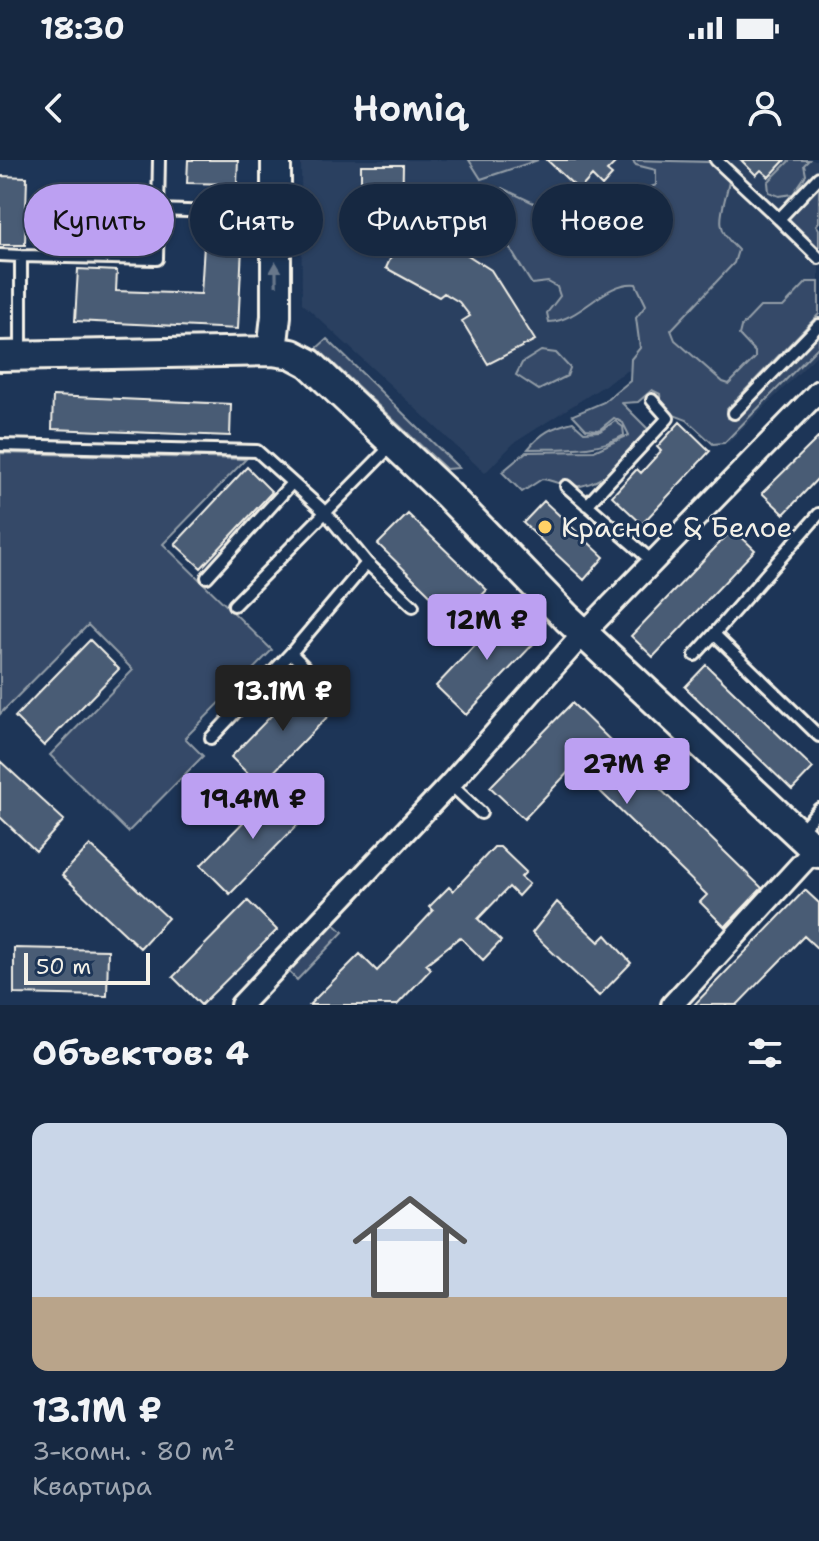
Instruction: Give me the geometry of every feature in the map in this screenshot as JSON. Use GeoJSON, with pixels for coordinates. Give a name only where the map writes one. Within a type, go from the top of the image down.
{"type":"FeatureCollection","features":[{"type":"Feature","properties":{"kind":"main road"},"geometry":{"type":"LineString","coordinates":[[276,160],[276,184]]}},
{"type":"Feature","properties":{"kind":"main road"},"geometry":{"type":"LineString","coordinates":[[272,351],[276,316],[275,256]]}},
{"type":"Feature","properties":{"kind":"main road"},"geometry":{"type":"LineString","coordinates":[[11,355],[272,351],[292,354],[309,363],[394,443],[583,634],[811,845]]}},
{"type":"Feature","properties":{"kind":"street"},"geometry":{"type":"LineString","coordinates":[[241,1005],[450,784],[583,634],[819,391]]}},
{"type":"Feature","properties":{"kind":"street"},"geometry":{"type":"LineString","coordinates":[[672,1005],[811,845]]}},
{"type":"Feature","properties":{"kind":"lane"},"geometry":{"type":"LineString","coordinates":[[159,160],[159,184]]}},
{"type":"Feature","properties":{"kind":"lane"},"geometry":{"type":"LineString","coordinates":[[716,160],[819,258]]}},
{"type":"Feature","properties":{"kind":"lane"},"geometry":{"type":"LineString","coordinates":[[779,219],[819,177]]}},
{"type":"Feature","properties":{"kind":"lane"},"geometry":{"type":"LineString","coordinates":[[0,255],[157,259],[157,256]]}},
{"type":"Feature","properties":{"kind":"lane"},"geometry":{"type":"LineString","coordinates":[[11,355],[21,256]]}},
{"type":"Feature","properties":{"kind":"lane"},"geometry":{"type":"LineString","coordinates":[[734,413],[819,325]]}},
{"type":"Feature","properties":{"kind":"lane"},"geometry":{"type":"LineString","coordinates":[[587,505],[668,418],[652,400]]}},
{"type":"Feature","properties":{"kind":"lane"},"geometry":{"type":"LineString","coordinates":[[234,605],[394,443]]}},
{"type":"Feature","properties":{"kind":"lane"},"geometry":{"type":"LineString","coordinates":[[0,445],[257,451],[326,513],[367,563],[413,606]]}},
{"type":"Feature","properties":{"kind":"lane"},"geometry":{"type":"LineString","coordinates":[[207,577],[292,483]]}},
{"type":"Feature","properties":{"kind":"lane"},"geometry":{"type":"LineString","coordinates":[[566,486],[653,562]]}},
{"type":"Feature","properties":{"kind":"lane"},"geometry":{"type":"LineString","coordinates":[[695,655],[819,514]]}},
{"type":"Feature","properties":{"kind":"lane"},"geometry":{"type":"LineString","coordinates":[[211,738],[291,653],[367,563]]}},
{"type":"Feature","properties":{"kind":"lane"},"geometry":{"type":"LineString","coordinates":[[714,634],[819,736]]}},
{"type":"Feature","properties":{"kind":"lane"},"geometry":{"type":"LineString","coordinates":[[291,653],[335,698]]}},
{"type":"Feature","properties":{"kind":"lane"},"geometry":{"type":"LineString","coordinates":[[450,784],[481,813]]}},
{"type":"Feature","properties":{"kind":"lane"},"geometry":{"type":"LineString","coordinates":[[811,845],[819,809]]}},
{"type":"Feature","properties":{"kind":"shaded area"},"geometry":{"type":"Polygon","coordinates":[[[301,160],[819,160],[819,353],[728,443],[647,367],[627,371],[514,443],[485,473],[302,303],[302,256],[323,256],[323,184],[301,184],[301,160]]]}},
{"type":"Feature","properties":{"kind":"shaded area"},"geometry":{"type":"Polygon","coordinates":[[[469,160],[538,160],[481,179],[469,160]]]}},
{"type":"Feature","properties":{"kind":"shaded area"},"geometry":{"type":"Polygon","coordinates":[[[632,160],[709,162],[729,181],[721,218],[724,233],[738,250],[734,263],[671,330],[675,340],[723,382],[729,384],[755,358],[755,352],[739,335],[741,327],[760,307],[783,307],[807,282],[819,282],[819,314],[727,409],[728,418],[735,420],[819,332],[819,346],[724,443],[713,444],[687,420],[671,414],[661,405],[660,394],[652,390],[638,402],[622,403],[648,429],[627,460],[590,483],[567,486],[542,479],[522,492],[502,472],[526,452],[594,451],[629,435],[623,423],[614,418],[599,430],[586,429],[573,415],[604,402],[630,381],[631,359],[640,348],[636,318],[646,305],[636,284],[624,285],[603,294],[572,315],[549,322],[547,313],[560,296],[557,287],[548,282],[532,284],[514,256],[516,195],[532,202],[532,256],[673,256],[673,184],[656,184],[656,170],[636,165],[632,160]]]}},
{"type":"Feature","properties":{"kind":"shaded area"},"geometry":{"type":"Polygon","coordinates":[[[790,160],[809,160],[804,165],[806,175],[793,194],[779,196],[769,192],[768,182],[790,160]]]}},
{"type":"Feature","properties":{"kind":"shaded area"},"geometry":{"type":"Polygon","coordinates":[[[819,186],[819,222],[816,225],[819,229],[819,251],[786,220],[819,186]]]}},
{"type":"Feature","properties":{"kind":"shaded area"},"geometry":{"type":"Polygon","coordinates":[[[327,339],[459,468],[446,469],[317,348],[327,339]]]}},
{"type":"Feature","properties":{"kind":"shaded area"},"geometry":{"type":"Polygon","coordinates":[[[541,351],[556,353],[570,368],[567,376],[539,390],[516,375],[522,363],[541,351]]]}},
{"type":"Feature","properties":{"kind":"shaded area"},"geometry":{"type":"Polygon","coordinates":[[[615,421],[623,427],[624,435],[602,444],[528,449],[542,435],[566,424],[573,422],[584,432],[600,431],[615,421]]]}},
{"type":"Feature","properties":{"kind":"shaded area"},"geometry":{"type":"Polygon","coordinates":[[[0,453],[246,459],[163,544],[272,650],[185,738],[203,756],[128,832],[50,755],[133,670],[88,625],[0,714],[0,453]]]}},
{"type":"Feature","properties":{"kind":"shaded area"},"geometry":{"type":"Polygon","coordinates":[[[330,920],[343,932],[297,980],[284,967],[330,920]]]}},
{"type":"Feature","properties":{"kind":"building"},"geometry":{"type":"Polygon","coordinates":[[[188,160],[238,160],[237,184],[187,183],[188,160]]]}},
{"type":"Feature","properties":{"kind":"building"},"geometry":{"type":"Polygon","coordinates":[[[547,160],[618,160],[607,171],[612,175],[604,184],[592,176],[585,184],[573,184],[547,160]]]}},
{"type":"Feature","properties":{"kind":"building"},"geometry":{"type":"Polygon","coordinates":[[[741,160],[785,160],[769,177],[761,170],[756,175],[741,160]]]}},
{"type":"Feature","properties":{"kind":"building"},"geometry":{"type":"Polygon","coordinates":[[[361,165],[403,165],[403,184],[361,184],[361,165]]]}},
{"type":"Feature","properties":{"kind":"building"},"geometry":{"type":"Polygon","coordinates":[[[0,176],[27,177],[27,184],[24,184],[24,245],[0,245],[0,176]]]}},
{"type":"Feature","properties":{"kind":"building"},"geometry":{"type":"Polygon","coordinates":[[[203,256],[242,256],[238,329],[75,321],[78,269],[117,271],[116,291],[201,294],[203,256]]]}},
{"type":"Feature","properties":{"kind":"building"},"geometry":{"type":"Polygon","coordinates":[[[392,256],[469,256],[491,270],[535,340],[488,364],[462,321],[470,316],[459,302],[444,293],[439,297],[386,268],[392,256]]]}},
{"type":"Feature","properties":{"kind":"building"},"geometry":{"type":"Polygon","coordinates":[[[53,396],[231,404],[230,436],[52,429],[53,396]]]}},
{"type":"Feature","properties":{"kind":"building"},"geometry":{"type":"Polygon","coordinates":[[[680,422],[710,451],[642,524],[612,496],[637,469],[641,473],[661,451],[657,447],[680,422]]]}},
{"type":"Feature","properties":{"kind":"building"},"geometry":{"type":"Polygon","coordinates":[[[819,437],[819,477],[784,514],[762,493],[819,437]]]}},
{"type":"Feature","properties":{"kind":"building"},"geometry":{"type":"Polygon","coordinates":[[[247,467],[272,492],[201,568],[175,544],[247,467]]]}},
{"type":"Feature","properties":{"kind":"building"},"geometry":{"type":"Polygon","coordinates":[[[544,501],[604,557],[584,580],[523,523],[544,501]]]}},
{"type":"Feature","properties":{"kind":"building"},"geometry":{"type":"Polygon","coordinates":[[[408,514],[487,590],[457,621],[378,544],[408,514]]]}},
{"type":"Feature","properties":{"kind":"building"},"geometry":{"type":"Polygon","coordinates":[[[733,529],[755,550],[653,657],[631,636],[733,529]]]}},
{"type":"Feature","properties":{"kind":"building"},"geometry":{"type":"Polygon","coordinates":[[[508,610],[538,639],[466,715],[436,686],[508,610]]]}},
{"type":"Feature","properties":{"kind":"building"},"geometry":{"type":"Polygon","coordinates":[[[90,640],[119,669],[44,746],[15,717],[90,640]]]}},
{"type":"Feature","properties":{"kind":"building"},"geometry":{"type":"Polygon","coordinates":[[[706,665],[813,768],[792,790],[685,687],[706,665]]]}},
{"type":"Feature","properties":{"kind":"building"},"geometry":{"type":"Polygon","coordinates":[[[306,680],[335,709],[260,786],[231,757],[306,680]]]}},
{"type":"Feature","properties":{"kind":"building"},"geometry":{"type":"Polygon","coordinates":[[[572,703],[762,888],[725,927],[700,902],[707,895],[574,766],[524,819],[490,787],[572,703]]]}},
{"type":"Feature","properties":{"kind":"building"},"geometry":{"type":"Polygon","coordinates":[[[0,761],[64,820],[36,851],[0,817],[0,761]]]}},
{"type":"Feature","properties":{"kind":"building"},"geometry":{"type":"Polygon","coordinates":[[[276,789],[305,817],[230,894],[201,865],[276,789]]]}},
{"type":"Feature","properties":{"kind":"building"},"geometry":{"type":"Polygon","coordinates":[[[90,845],[168,918],[140,948],[62,875],[90,845]]]}},
{"type":"Feature","properties":{"kind":"building"},"geometry":{"type":"Polygon","coordinates":[[[494,847],[500,847],[526,872],[521,877],[529,884],[518,896],[509,887],[478,919],[501,941],[483,960],[460,937],[426,964],[431,969],[397,1005],[309,1005],[360,954],[377,971],[433,911],[429,907],[449,887],[453,891],[494,847]]]}},
{"type":"Feature","properties":{"kind":"building"},"geometry":{"type":"Polygon","coordinates":[[[805,890],[819,903],[819,950],[804,936],[737,1005],[694,1005],[805,890]]]}},
{"type":"Feature","properties":{"kind":"building"},"geometry":{"type":"Polygon","coordinates":[[[248,901],[277,930],[201,1005],[173,977],[248,901]]]}},
{"type":"Feature","properties":{"kind":"building"},"geometry":{"type":"Polygon","coordinates":[[[557,902],[599,942],[606,935],[631,963],[599,996],[532,933],[557,902]]]}},
{"type":"Feature","properties":{"kind":"building"},"geometry":{"type":"Polygon","coordinates":[[[14,948],[108,950],[107,996],[14,994],[14,948]]]}},
{"type":"Feature","properties":{"kind":"place","name":"Красное & Белое"},"geometry":{"type":"Point","coordinates":[545,527]}}]}
